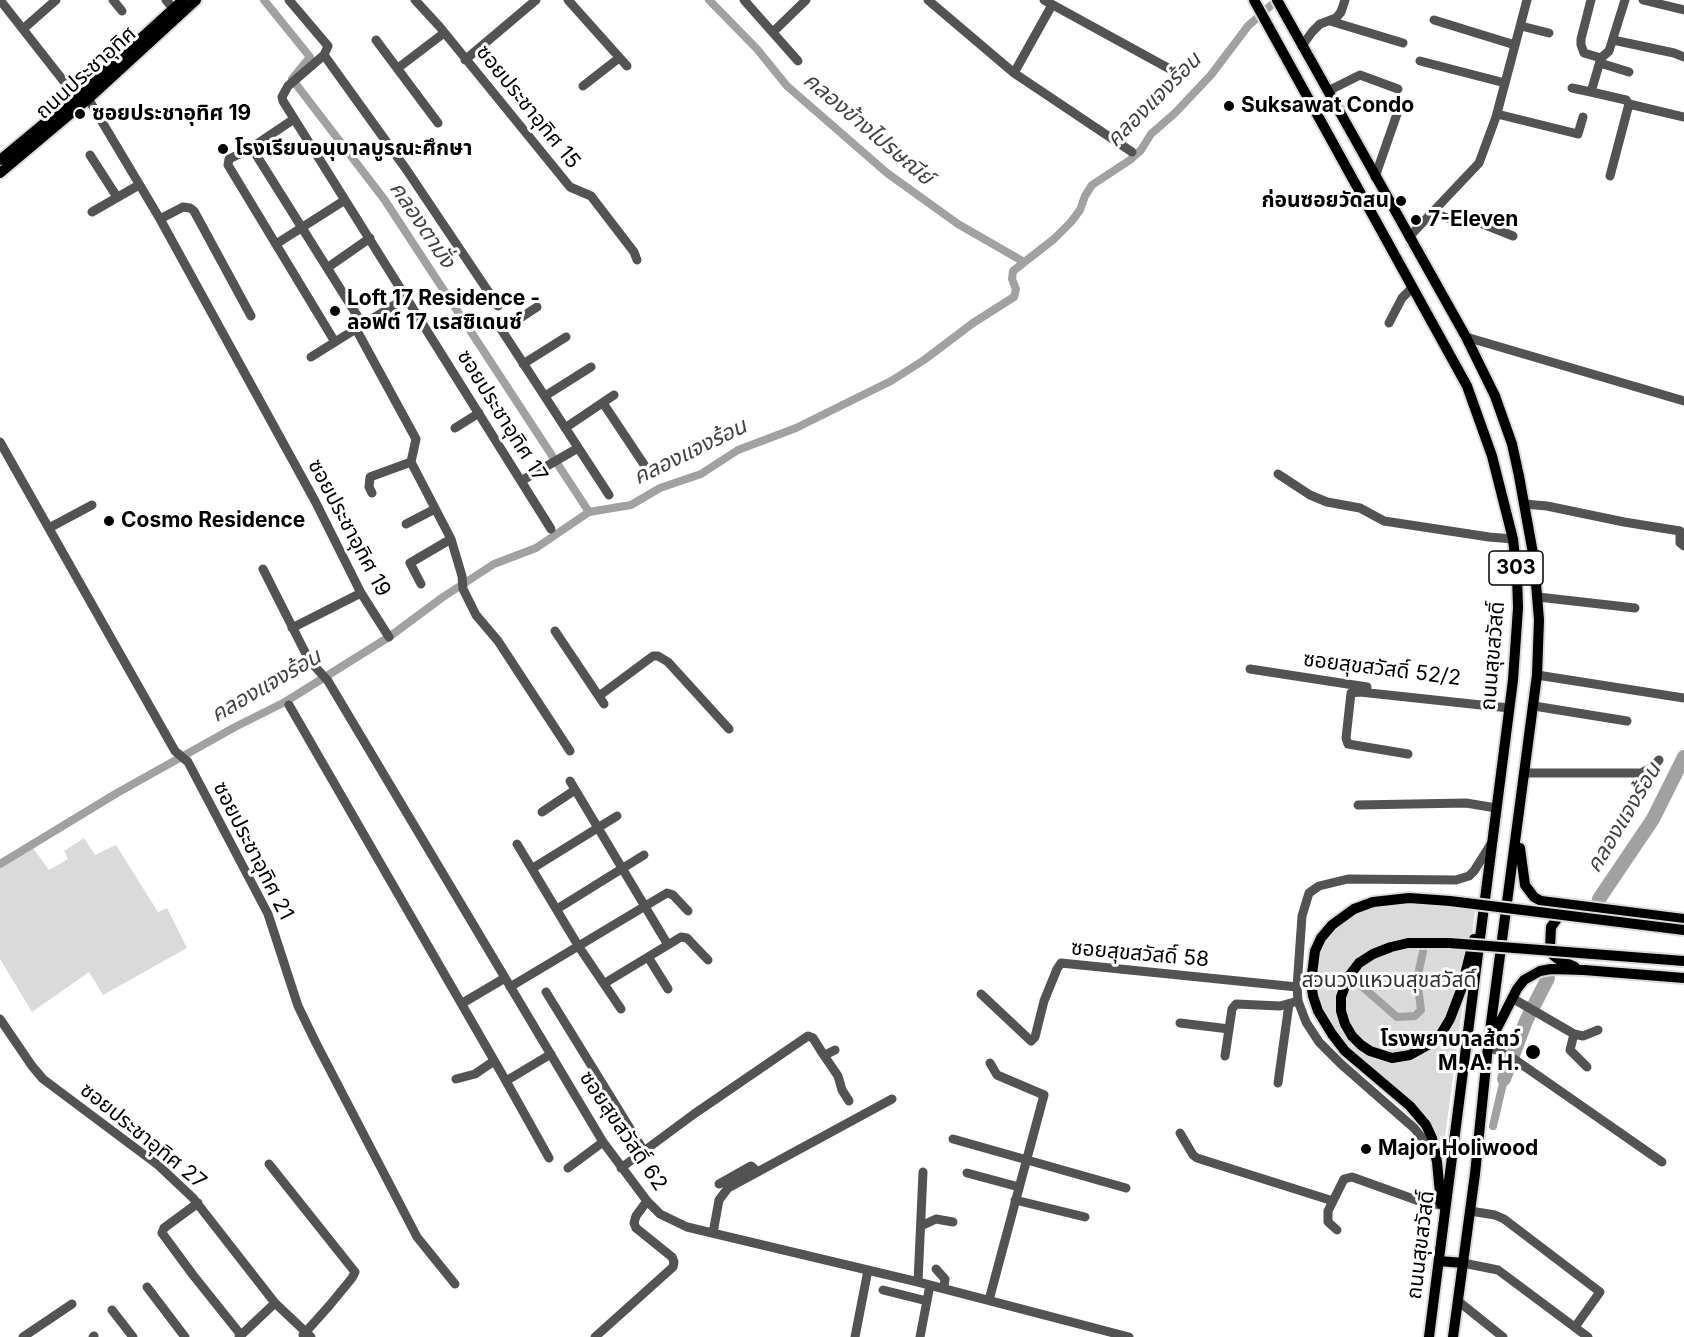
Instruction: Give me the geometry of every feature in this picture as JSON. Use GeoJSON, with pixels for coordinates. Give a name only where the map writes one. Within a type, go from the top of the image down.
{"type":"FeatureCollection","features":[{"type":"Feature","properties":{"kind":"main road","name":"ถนนประชาอุทิศ"},"geometry":{"type":"LineString","coordinates":[[176,12],[183,0]]}},
{"type":"Feature","properties":{"kind":"main road","name":"ถนนประชาอุทิศ"},"geometry":{"type":"LineString","coordinates":[[0,172],[176,12],[196,0]]}},
{"type":"Feature","properties":{"kind":"main road","name":"ถนนสุขสวัสดิ์"},"geometry":{"type":"LineString","coordinates":[[1277,0],[1466,337],[1495,396],[1512,444],[1534,560],[1539,629],[1534,706],[1453,1337]]}},
{"type":"Feature","properties":{"kind":"main road","name":"ถนนสุขสวัสดิ์"},"geometry":{"type":"LineString","coordinates":[[1255,2],[1390,249],[1462,375],[1480,416],[1513,538],[1518,608],[1509,706],[1430,1337]]}},
{"type":"Feature","properties":{"kind":"main road","name":"ถนนประชาอุทิศ"},"geometry":{"type":"LineString","coordinates":[[0,160],[82,98]]}},
{"type":"Feature","properties":{"kind":"main road"},"geometry":{"type":"LineString","coordinates":[[1390,249],[1409,237]]}},
{"type":"Feature","properties":{"kind":"main road"},"geometry":{"type":"LineString","coordinates":[[1519,827],[1523,876],[1525,885],[1534,897],[1552,904],[1684,919]]}},
{"type":"Feature","properties":{"kind":"main road"},"geometry":{"type":"LineString","coordinates":[[1443,1226],[1436,1156],[1426,1125],[1418,1114],[1358,1063],[1332,1034],[1318,1011],[1311,982],[1314,951],[1321,938],[1342,916],[1373,902],[1409,898],[1684,930]]}},
{"type":"Feature","properties":{"kind":"main road"},"geometry":{"type":"LineString","coordinates":[[1584,970],[1553,955],[1549,938],[1551,927],[1559,916],[1566,913],[1604,910]]}},
{"type":"Feature","properties":{"kind":"main road"},"geometry":{"type":"LineString","coordinates":[[1483,912],[1456,1005],[1441,1034],[1419,1051],[1392,1058],[1360,1045],[1345,1024],[1341,1011],[1341,997],[1349,976],[1359,963],[1391,947],[1408,943],[1449,942],[1684,962]]}},
{"type":"Feature","properties":{"kind":"main road"},"geometry":{"type":"LineString","coordinates":[[1489,1045],[1512,998],[1524,980],[1532,974],[1551,969],[1684,978]]}},
{"type":"Feature","properties":{"kind":"main road"},"geometry":{"type":"LineString","coordinates":[[1439,1261],[1463,1263]]}},
{"type":"Feature","properties":{"kind":"street","name":"ซอยประชาอุทิศ 19"},"geometry":{"type":"LineString","coordinates":[[0,0],[82,98],[139,185],[315,501],[362,593],[389,637]]}},
{"type":"Feature","properties":{"kind":"street"},"geometry":{"type":"LineString","coordinates":[[23,29],[56,0]]}},
{"type":"Feature","properties":{"kind":"street"},"geometry":{"type":"LineString","coordinates":[[113,0],[123,11]]}},
{"type":"Feature","properties":{"kind":"street"},"geometry":{"type":"LineString","coordinates":[[166,0],[176,12]]}},
{"type":"Feature","properties":{"kind":"street","name":"ซอยประชาอุทิศ 15"},"geometry":{"type":"LineString","coordinates":[[415,0],[570,187],[591,196],[634,252],[637,260]]}},
{"type":"Feature","properties":{"kind":"street"},"geometry":{"type":"LineString","coordinates":[[465,60],[536,0]]}},
{"type":"Feature","properties":{"kind":"street"},"geometry":{"type":"LineString","coordinates":[[568,0],[627,66]]}},
{"type":"Feature","properties":{"kind":"street"},"geometry":{"type":"LineString","coordinates":[[744,0],[798,61]]}},
{"type":"Feature","properties":{"kind":"street"},"geometry":{"type":"LineString","coordinates":[[773,32],[806,0]]}},
{"type":"Feature","properties":{"kind":"street"},"geometry":{"type":"LineString","coordinates":[[928,0],[1014,73],[1132,152]]}},
{"type":"Feature","properties":{"kind":"street"},"geometry":{"type":"LineString","coordinates":[[1302,46],[1320,24],[1330,21],[1341,12],[1345,0]]}},
{"type":"Feature","properties":{"kind":"street"},"geometry":{"type":"LineString","coordinates":[[1409,237],[1479,163],[1497,114],[1527,0]]}},
{"type":"Feature","properties":{"kind":"street"},"geometry":{"type":"LineString","coordinates":[[1592,0],[1581,39],[1584,53],[1629,72]]}},
{"type":"Feature","properties":{"kind":"street"},"geometry":{"type":"LineString","coordinates":[[1591,92],[1600,60],[1610,51],[1625,0]]}},
{"type":"Feature","properties":{"kind":"street"},"geometry":{"type":"LineString","coordinates":[[1643,0],[1684,10]]}},
{"type":"Feature","properties":{"kind":"street"},"geometry":{"type":"LineString","coordinates":[[291,1],[327,43],[324,55],[406,169],[498,306]]}},
{"type":"Feature","properties":{"kind":"street"},"geometry":{"type":"LineString","coordinates":[[1014,73],[1048,3],[1168,68]]}},
{"type":"Feature","properties":{"kind":"street"},"geometry":{"type":"LineString","coordinates":[[1434,20],[1515,45]]}},
{"type":"Feature","properties":{"kind":"street"},"geometry":{"type":"LineString","coordinates":[[1330,21],[1403,43]]}},
{"type":"Feature","properties":{"kind":"street"},"geometry":{"type":"LineString","coordinates":[[1521,26],[1549,33]]}},
{"type":"Feature","properties":{"kind":"street"},"geometry":{"type":"LineString","coordinates":[[398,68],[444,33]]}},
{"type":"Feature","properties":{"kind":"street"},"geometry":{"type":"LineString","coordinates":[[376,40],[438,123]]}},
{"type":"Feature","properties":{"kind":"street"},"geometry":{"type":"LineString","coordinates":[[1613,40],[1684,57]]}},
{"type":"Feature","properties":{"kind":"street","name":"ซอยประชาอุทิศ 17"},"geometry":{"type":"LineString","coordinates":[[324,55],[288,86],[282,97],[551,529]]}},
{"type":"Feature","properties":{"kind":"street"},"geometry":{"type":"LineString","coordinates":[[583,86],[619,58]]}},
{"type":"Feature","properties":{"kind":"street"},"geometry":{"type":"LineString","coordinates":[[1420,61],[1505,83]]}},
{"type":"Feature","properties":{"kind":"street"},"geometry":{"type":"LineString","coordinates":[[1328,91],[1360,75],[1398,89]]}},
{"type":"Feature","properties":{"kind":"street"},"geometry":{"type":"LineString","coordinates":[[1572,88],[1626,100],[1629,104],[1684,117]]}},
{"type":"Feature","properties":{"kind":"street"},"geometry":{"type":"LineString","coordinates":[[1610,176],[1629,104]]}},
{"type":"Feature","properties":{"kind":"street"},"geometry":{"type":"LineString","coordinates":[[1375,177],[1398,111]]}},
{"type":"Feature","properties":{"kind":"street"},"geometry":{"type":"LineString","coordinates":[[1497,114],[1578,134],[1583,117]]}},
{"type":"Feature","properties":{"kind":"street"},"geometry":{"type":"LineString","coordinates":[[294,119],[248,150],[229,159],[228,165],[335,342]]}},
{"type":"Feature","properties":{"kind":"street"},"geometry":{"type":"LineString","coordinates":[[248,150],[255,153],[327,268],[416,439],[411,462],[451,539],[462,576],[463,589],[476,615],[498,641],[570,751]]}},
{"type":"Feature","properties":{"kind":"street"},"geometry":{"type":"LineString","coordinates":[[90,155],[117,197]]}},
{"type":"Feature","properties":{"kind":"street"},"geometry":{"type":"LineString","coordinates":[[93,212],[139,185]]}},
{"type":"Feature","properties":{"kind":"street"},"geometry":{"type":"LineString","coordinates":[[276,244],[345,200]]}},
{"type":"Feature","properties":{"kind":"street"},"geometry":{"type":"LineString","coordinates":[[159,219],[183,207],[194,211],[251,316]]}},
{"type":"Feature","properties":{"kind":"street"},"geometry":{"type":"LineString","coordinates":[[1433,213],[1450,219],[1473,220],[1513,236]]}},
{"type":"Feature","properties":{"kind":"street"},"geometry":{"type":"LineString","coordinates":[[327,268],[370,238]]}},
{"type":"Feature","properties":{"kind":"street"},"geometry":{"type":"LineString","coordinates":[[1389,324],[1402,298],[1412,288]]}},
{"type":"Feature","properties":{"kind":"street"},"geometry":{"type":"LineString","coordinates":[[311,357],[407,297]]}},
{"type":"Feature","properties":{"kind":"street"},"geometry":{"type":"LineString","coordinates":[[537,307],[499,327],[609,495]]}},
{"type":"Feature","properties":{"kind":"street"},"geometry":{"type":"LineString","coordinates":[[523,364],[566,337]]}},
{"type":"Feature","properties":{"kind":"street"},"geometry":{"type":"LineString","coordinates":[[1466,337],[1684,401]]}},
{"type":"Feature","properties":{"kind":"street"},"geometry":{"type":"LineString","coordinates":[[545,396],[591,367]]}},
{"type":"Feature","properties":{"kind":"street"},"geometry":{"type":"LineString","coordinates":[[565,428],[614,395]]}},
{"type":"Feature","properties":{"kind":"street"},"geometry":{"type":"LineString","coordinates":[[603,403],[649,472]]}},
{"type":"Feature","properties":{"kind":"street"},"geometry":{"type":"LineString","coordinates":[[455,428],[479,413]]}},
{"type":"Feature","properties":{"kind":"street","name":"ซอยประชาอุทิศ 21"},"geometry":{"type":"LineString","coordinates":[[0,442],[175,752],[188,762],[268,914],[298,1006],[316,1043],[417,1237],[455,1284]]}},
{"type":"Feature","properties":{"kind":"street"},"geometry":{"type":"LineString","coordinates":[[520,481],[578,448]]}},
{"type":"Feature","properties":{"kind":"street"},"geometry":{"type":"LineString","coordinates":[[372,493],[369,487],[370,477],[411,462]]}},
{"type":"Feature","properties":{"kind":"street"},"geometry":{"type":"LineString","coordinates":[[1278,474],[1310,495],[1327,502],[1360,508],[1384,520],[1490,537],[1513,538]]}},
{"type":"Feature","properties":{"kind":"street"},"geometry":{"type":"LineString","coordinates":[[1524,504],[1547,506],[1680,531],[1680,543],[1684,546]]}},
{"type":"Feature","properties":{"kind":"street"},"geometry":{"type":"LineString","coordinates":[[49,528],[92,505]]}},
{"type":"Feature","properties":{"kind":"street"},"geometry":{"type":"LineString","coordinates":[[406,524],[435,509]]}},
{"type":"Feature","properties":{"kind":"street"},"geometry":{"type":"LineString","coordinates":[[421,584],[411,566],[412,560],[451,539]]}},
{"type":"Feature","properties":{"kind":"street","name":"ซอยสุขสวัสดิ์ 62"},"geometry":{"type":"LineString","coordinates":[[263,569],[309,660],[328,681],[603,1142],[646,1201],[660,1214],[675,1222],[713,1233],[944,1288],[1125,1336]]}},
{"type":"Feature","properties":{"kind":"street"},"geometry":{"type":"LineString","coordinates":[[292,628],[362,593]]}},
{"type":"Feature","properties":{"kind":"street"},"geometry":{"type":"LineString","coordinates":[[1538,597],[1635,608]]}},
{"type":"Feature","properties":{"kind":"street"},"geometry":{"type":"LineString","coordinates":[[555,631],[602,700],[653,656],[658,656],[668,662],[729,729]]}},
{"type":"Feature","properties":{"kind":"street","name":"ซอยสุขสวัสดิ์ 52/2"},"geometry":{"type":"LineString","coordinates":[[1250,669],[1509,706]]}},
{"type":"Feature","properties":{"kind":"street"},"geometry":{"type":"LineString","coordinates":[[1537,675],[1684,698]]}},
{"type":"Feature","properties":{"kind":"street"},"geometry":{"type":"LineString","coordinates":[[1408,754],[1348,744],[1346,738],[1351,693],[1509,706]]}},
{"type":"Feature","properties":{"kind":"street"},"geometry":{"type":"LineString","coordinates":[[289,705],[549,1158]]}},
{"type":"Feature","properties":{"kind":"street"},"geometry":{"type":"LineString","coordinates":[[1534,706],[1627,721]]}},
{"type":"Feature","properties":{"kind":"street"},"geometry":{"type":"LineString","coordinates":[[1525,773],[1641,773],[1651,768],[1659,760]]}},
{"type":"Feature","properties":{"kind":"street"},"geometry":{"type":"LineString","coordinates":[[570,782],[668,945]]}},
{"type":"Feature","properties":{"kind":"street"},"geometry":{"type":"LineString","coordinates":[[542,812],[575,790]]}},
{"type":"Feature","properties":{"kind":"street"},"geometry":{"type":"LineString","coordinates":[[1358,805],[1466,803],[1496,808]]}},
{"type":"Feature","properties":{"kind":"street"},"geometry":{"type":"LineString","coordinates":[[533,868],[617,816]]}},
{"type":"Feature","properties":{"kind":"street"},"geometry":{"type":"LineString","coordinates":[[517,844],[579,947],[621,1009]]}},
{"type":"Feature","properties":{"kind":"street"},"geometry":{"type":"LineString","coordinates":[[1278,1083],[1297,987],[1302,916],[1309,893],[1333,881],[1348,879],[1456,880],[1469,876],[1474,871],[1492,844]]}},
{"type":"Feature","properties":{"kind":"street"},"geometry":{"type":"LineString","coordinates":[[557,909],[644,855]]}},
{"type":"Feature","properties":{"kind":"street"},"geometry":{"type":"LineString","coordinates":[[510,987],[667,893],[673,895],[688,911]]}},
{"type":"Feature","properties":{"kind":"street"},"geometry":{"type":"LineString","coordinates":[[605,983],[683,937],[708,960]]}},
{"type":"Feature","properties":{"kind":"street"},"geometry":{"type":"LineString","coordinates":[[648,957],[668,989]]}},
{"type":"Feature","properties":{"kind":"street","name":"ซอยสุขสวัสดิ์ 58"},"geometry":{"type":"LineString","coordinates":[[981,994],[1031,1041],[1035,1037],[1044,1002],[1061,963],[1297,987]]}},
{"type":"Feature","properties":{"kind":"street"},"geometry":{"type":"LineString","coordinates":[[465,1001],[504,978]]}},
{"type":"Feature","properties":{"kind":"street"},"geometry":{"type":"LineString","coordinates":[[546,992],[644,1151]]}},
{"type":"Feature","properties":{"kind":"street"},"geometry":{"type":"LineString","coordinates":[[1512,998],[1574,1034],[1583,1035],[1598,1030]]}},
{"type":"Feature","properties":{"kind":"street"},"geometry":{"type":"LineString","coordinates":[[1225,1056],[1232,1009],[1236,1004],[1293,1002]]}},
{"type":"Feature","properties":{"kind":"street"},"geometry":{"type":"LineString","coordinates":[[1293,1002],[1319,1041],[1341,1064],[1414,1128],[1436,1156]]}},
{"type":"Feature","properties":{"kind":"street","name":"ซอยประชาอุทิศ 27"},"geometry":{"type":"LineString","coordinates":[[0,1018],[32,1066],[44,1079],[158,1165],[198,1203],[275,1303],[306,1335]]}},
{"type":"Feature","properties":{"kind":"street"},"geometry":{"type":"LineString","coordinates":[[1180,1023],[1229,1029]]}},
{"type":"Feature","properties":{"kind":"street"},"geometry":{"type":"LineString","coordinates":[[1574,1034],[1570,1050],[1587,1067]]}},
{"type":"Feature","properties":{"kind":"street"},"geometry":{"type":"LineString","coordinates":[[621,1168],[808,1036],[813,1038],[838,1076],[842,1090],[849,1101]]}},
{"type":"Feature","properties":{"kind":"street"},"geometry":{"type":"LineString","coordinates":[[1489,1045],[1510,1057],[1662,1162]]}},
{"type":"Feature","properties":{"kind":"street"},"geometry":{"type":"LineString","coordinates":[[822,1054],[835,1050]]}},
{"type":"Feature","properties":{"kind":"street"},"geometry":{"type":"LineString","coordinates":[[506,1081],[550,1054]]}},
{"type":"Feature","properties":{"kind":"street"},"geometry":{"type":"LineString","coordinates":[[456,1079],[475,1074],[494,1061]]}},
{"type":"Feature","properties":{"kind":"street"},"geometry":{"type":"LineString","coordinates":[[989,1300],[1044,1095],[997,1075],[990,1063]]}},
{"type":"Feature","properties":{"kind":"street"},"geometry":{"type":"LineString","coordinates":[[713,1233],[719,1200],[728,1188],[892,1099]]}},
{"type":"Feature","properties":{"kind":"street"},"geometry":{"type":"LineString","coordinates":[[1180,1133],[1197,1158],[1333,1201]]}},
{"type":"Feature","properties":{"kind":"street"},"geometry":{"type":"LineString","coordinates":[[953,1139],[1126,1188]]}},
{"type":"Feature","properties":{"kind":"street"},"geometry":{"type":"LineString","coordinates":[[568,1168],[603,1142]]}},
{"type":"Feature","properties":{"kind":"street"},"geometry":{"type":"LineString","coordinates":[[269,1164],[355,1272],[348,1284],[306,1335]]}},
{"type":"Feature","properties":{"kind":"street"},"geometry":{"type":"LineString","coordinates":[[719,1184],[752,1166],[758,1172]]}},
{"type":"Feature","properties":{"kind":"street"},"geometry":{"type":"LineString","coordinates":[[918,1282],[923,1172]]}},
{"type":"Feature","properties":{"kind":"street"},"geometry":{"type":"LineString","coordinates":[[967,1173],[1019,1187]]}},
{"type":"Feature","properties":{"kind":"street"},"geometry":{"type":"LineString","coordinates":[[1337,1230],[1328,1222],[1328,1211],[1344,1179],[1352,1177],[1419,1201],[1441,1205]]}},
{"type":"Feature","properties":{"kind":"street"},"geometry":{"type":"LineString","coordinates":[[1015,1200],[1085,1217]]}},
{"type":"Feature","properties":{"kind":"street"},"geometry":{"type":"LineString","coordinates":[[595,1337],[672,1267],[674,1262],[672,1257],[636,1228],[634,1222],[636,1216],[646,1201]]}},
{"type":"Feature","properties":{"kind":"street"},"geometry":{"type":"LineString","coordinates":[[198,1203],[164,1228],[162,1233],[240,1336],[275,1303]]}},
{"type":"Feature","properties":{"kind":"street"},"geometry":{"type":"LineString","coordinates":[[1470,1211],[1495,1215],[1504,1219],[1600,1292],[1575,1327]]}},
{"type":"Feature","properties":{"kind":"street"},"geometry":{"type":"LineString","coordinates":[[921,1226],[936,1219],[952,1222]]}},
{"type":"Feature","properties":{"kind":"street"},"geometry":{"type":"LineString","coordinates":[[1463,1263],[1498,1270],[1588,1337]]}},
{"type":"Feature","properties":{"kind":"street"},"geometry":{"type":"LineString","coordinates":[[936,1269],[945,1279],[944,1288]]}},
{"type":"Feature","properties":{"kind":"street"},"geometry":{"type":"LineString","coordinates":[[855,1337],[868,1270]]}},
{"type":"Feature","properties":{"kind":"street"},"geometry":{"type":"LineString","coordinates":[[920,1337],[930,1285]]}},
{"type":"Feature","properties":{"kind":"street"},"geometry":{"type":"LineString","coordinates":[[147,1287],[185,1337]]}},
{"type":"Feature","properties":{"kind":"street"},"geometry":{"type":"LineString","coordinates":[[883,1290],[927,1301]]}},
{"type":"Feature","properties":{"kind":"street"},"geometry":{"type":"LineString","coordinates":[[1458,1301],[1503,1337]]}},
{"type":"Feature","properties":{"kind":"street"},"geometry":{"type":"LineString","coordinates":[[23,1337],[72,1304]]}},
{"type":"Feature","properties":{"kind":"street"},"geometry":{"type":"LineString","coordinates":[[112,1311],[133,1337]]}},
{"type":"Feature","properties":{"kind":"green space"},"geometry":{"type":"Polygon","coordinates":[[[84,838],[95,855],[116,845],[158,912],[167,908],[187,948],[103,995],[89,972],[32,1012],[0,959],[0,866],[33,848],[49,870],[68,859],[64,851],[84,838]]]}},
{"type":"Feature","properties":{"kind":"green space","name":"สวนวงแหวนสุขสวัสดิ์"},"geometry":{"type":"Polygon","coordinates":[[[1397,899],[1476,905],[1443,1152],[1406,1104],[1323,1024],[1308,981],[1312,951],[1342,914],[1397,899]]]}},
{"type":"Feature","properties":{"kind":"waterway","name":"คลองตามั่ง"},"geometry":{"type":"LineString","coordinates":[[264,0],[310,57],[292,79],[384,199],[589,512]]}},
{"type":"Feature","properties":{"kind":"waterway","name":"คลองข้างไปรษณีย์"},"geometry":{"type":"LineString","coordinates":[[709,0],[757,49],[787,86],[887,173],[958,224],[1024,262]]}},
{"type":"Feature","properties":{"kind":"waterway","name":"คลองแจงร้อน"},"geometry":{"type":"LineString","coordinates":[[0,864],[117,793],[235,727],[285,702],[389,637],[443,597],[494,564],[536,548],[589,512],[631,505],[660,488],[701,474],[738,450],[796,428],[891,381],[924,360],[973,323],[1014,297],[1016,289],[1012,279],[1013,271],[1054,239],[1071,222],[1080,210],[1092,185],[1141,150],[1151,134],[1175,113],[1211,75],[1248,26],[1277,0]]}},
{"type":"Feature","properties":{"kind":"waterway","name":"คลองแจงร้อน"},"geometry":{"type":"LineString","coordinates":[[1599,899],[1653,819],[1684,757]]}},
{"type":"Feature","properties":{"kind":"waterway"},"geometry":{"type":"LineString","coordinates":[[1358,983],[1397,1017],[1415,1016],[1421,1010],[1417,979],[1423,952]]}},
{"type":"Feature","properties":{"kind":"waterway","name":"คลองแจงร้อน"},"geometry":{"type":"LineString","coordinates":[[1504,1079],[1526,1021],[1548,978]]}},
{"type":"Feature","properties":{"kind":"waterway","name":"คลองแจงร้อน"},"geometry":{"type":"LineString","coordinates":[[1493,1126],[1504,1079]]}},
{"type":"Feature","properties":{"kind":"place","name":"Suksawat Condo"},"geometry":{"type":"Point","coordinates":[1229,106]}},
{"type":"Feature","properties":{"kind":"place","name":"ซอยประชาอุทิศ 19"},"geometry":{"type":"Point","coordinates":[80,114]}},
{"type":"Feature","properties":{"kind":"place","name":"โรงเรียนอนุบาลบูรณะศึกษา"},"geometry":{"type":"Point","coordinates":[223,149]}},
{"type":"Feature","properties":{"kind":"place","name":"ก่อนซอยวัดสน"},"geometry":{"type":"Point","coordinates":[1401,201]}},
{"type":"Feature","properties":{"kind":"place","name":"7-Eleven"},"geometry":{"type":"Point","coordinates":[1416,220]}},
{"type":"Feature","properties":{"kind":"place","name":"Loft 17 Residence - ลอฟต์ 17 เรสซิเดนซ์"},"geometry":{"type":"Point","coordinates":[335,311]}},
{"type":"Feature","properties":{"kind":"place","name":"Cosmo Residence"},"geometry":{"type":"Point","coordinates":[109,521]}},
{"type":"Feature","properties":{"kind":"place","name":"โรงพยาบาลส้ตว์ M. A. H."},"geometry":{"type":"Point","coordinates":[1533,1052]}},
{"type":"Feature","properties":{"kind":"place","name":"Major Holiwood"},"geometry":{"type":"Point","coordinates":[1366,1149]}}]}
